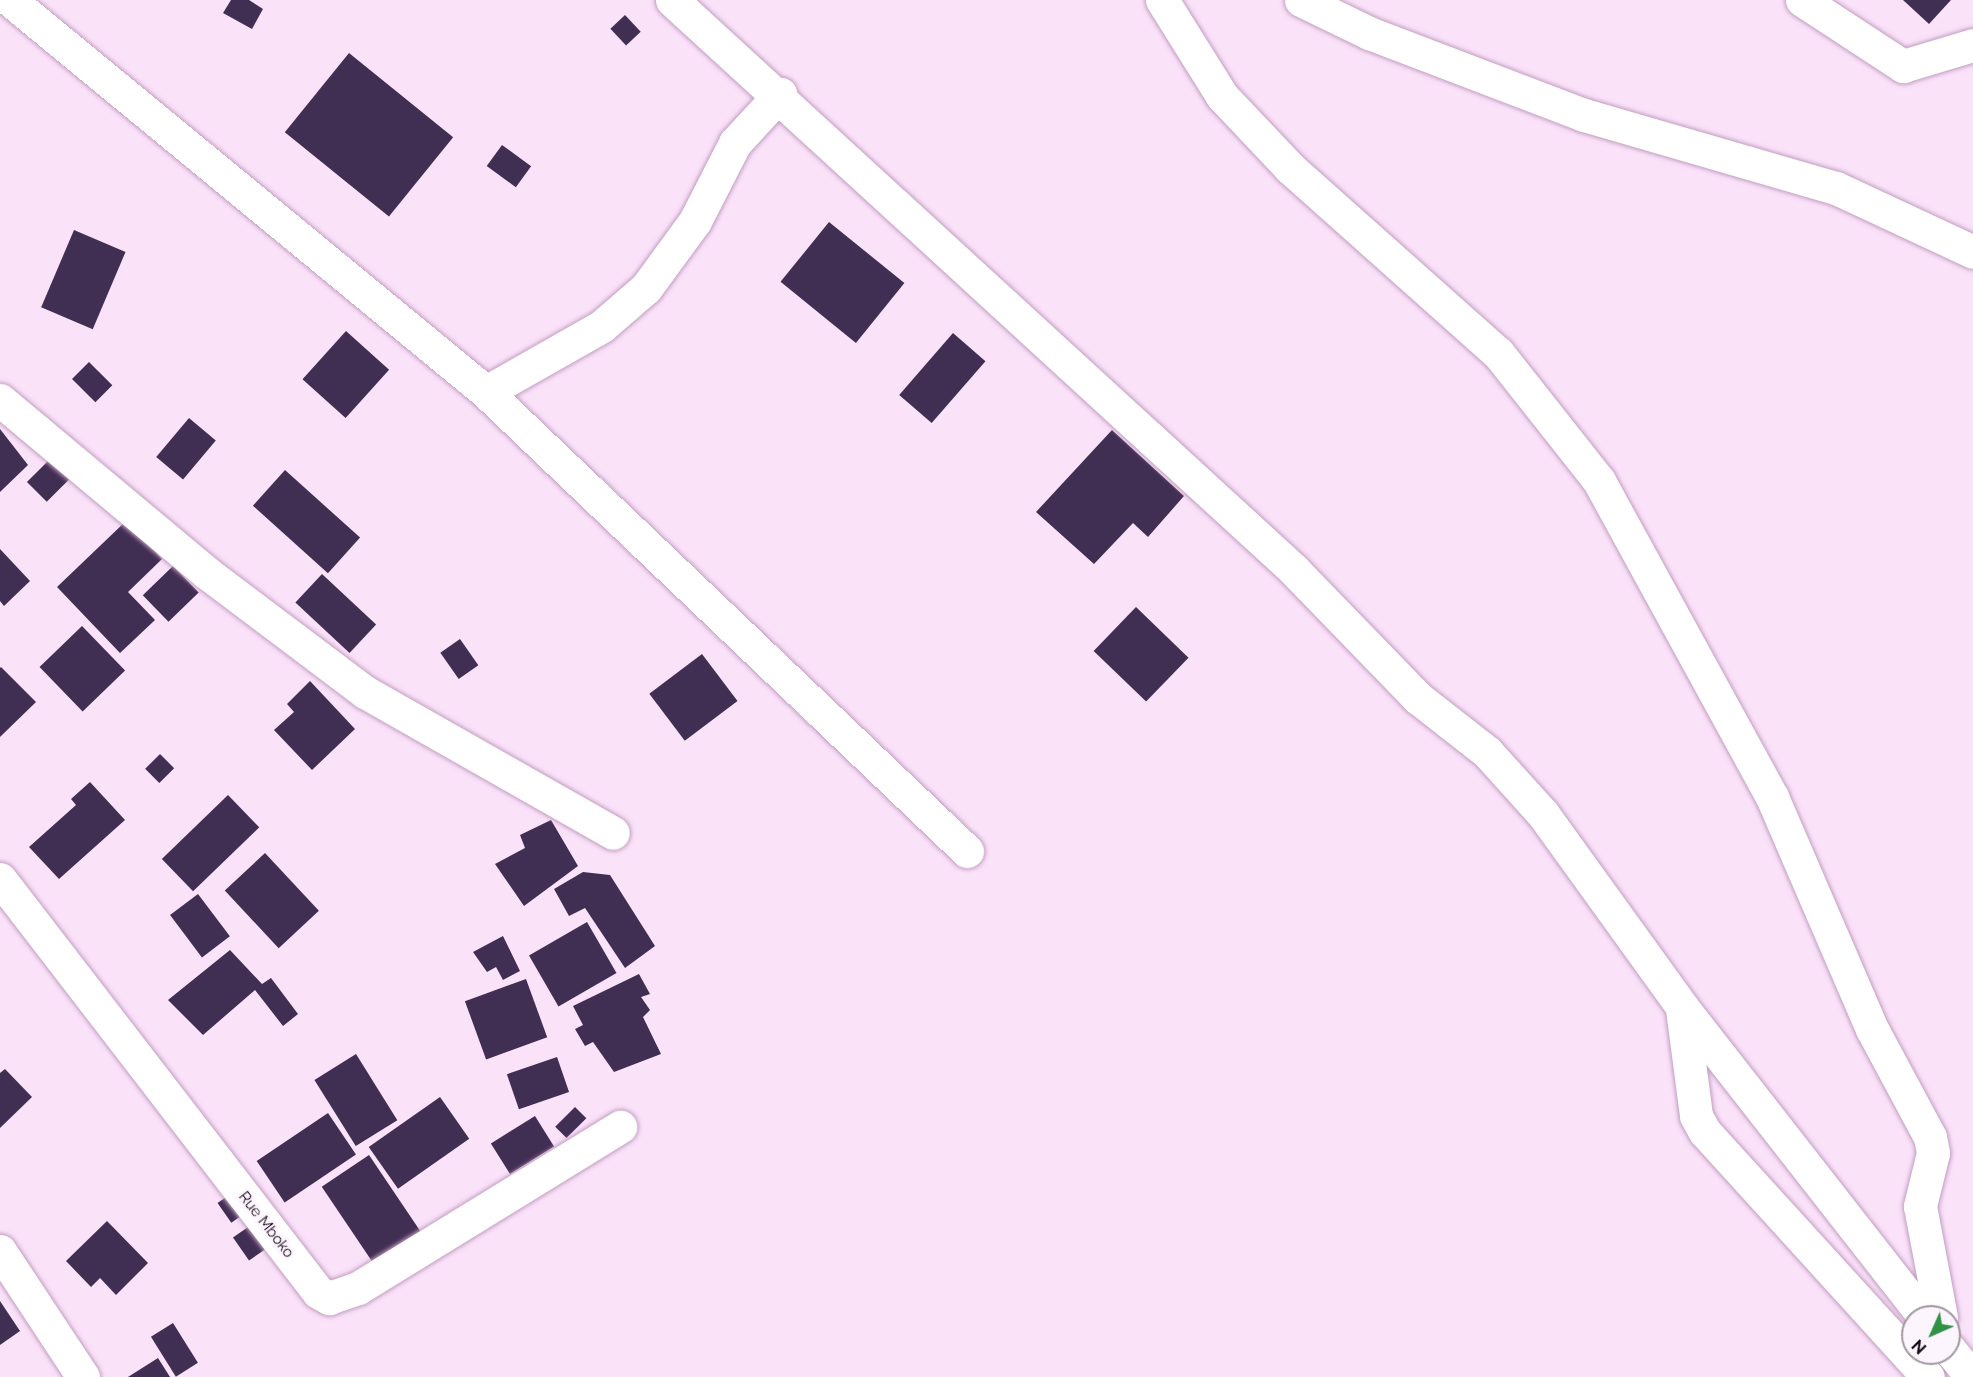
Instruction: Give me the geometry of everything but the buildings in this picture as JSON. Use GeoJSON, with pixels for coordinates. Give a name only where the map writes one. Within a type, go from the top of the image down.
{"type":"FeatureCollection","features":[{"type":"Feature","properties":{"kind":"street"},"geometry":{"type":"LineString","coordinates":[[10,0],[486,392],[967,851]]}},
{"type":"Feature","properties":{"kind":"street"},"geometry":{"type":"LineString","coordinates":[[672,0],[780,94],[1285,562],[1418,698],[1487,752],[1544,814],[1682,1007],[1915,1305]]}},
{"type":"Feature","properties":{"kind":"street"},"geometry":{"type":"LineString","coordinates":[[1162,0],[1222,96],[1290,168],[1498,353],[1599,482],[1772,796],[1872,1029],[1930,1137],[1933,1153],[1920,1206],[1939,1305]]}},
{"type":"Feature","properties":{"kind":"street"},"geometry":{"type":"LineString","coordinates":[[1301,0],[1368,33],[1584,115],[1836,188],[1973,252]]}},
{"type":"Feature","properties":{"kind":"street"},"geometry":{"type":"LineString","coordinates":[[1802,0],[1903,66],[1973,45]]}},
{"type":"Feature","properties":{"kind":"street"},"geometry":{"type":"LineString","coordinates":[[486,392],[602,326],[646,288],[695,221],[735,143],[780,94]]}},
{"type":"Feature","properties":{"kind":"street"},"geometry":{"type":"LineString","coordinates":[[0,400],[207,573],[365,692],[613,833]]}},
{"type":"Feature","properties":{"kind":"street","name":"Rue Mboko"},"geometry":{"type":"LineString","coordinates":[[0,879],[318,1292],[329,1298],[358,1288],[620,1127]]}},
{"type":"Feature","properties":{"kind":"street"},"geometry":{"type":"LineString","coordinates":[[1682,1007],[1696,1116],[1705,1132],[1928,1377]]}},
{"type":"Feature","properties":{"kind":"street"},"geometry":{"type":"LineString","coordinates":[[0,1251],[83,1377]]}},
{"type":"Feature","properties":{"kind":"street"},"geometry":{"type":"LineString","coordinates":[[1961,1364],[1972,1377]]}}]}
